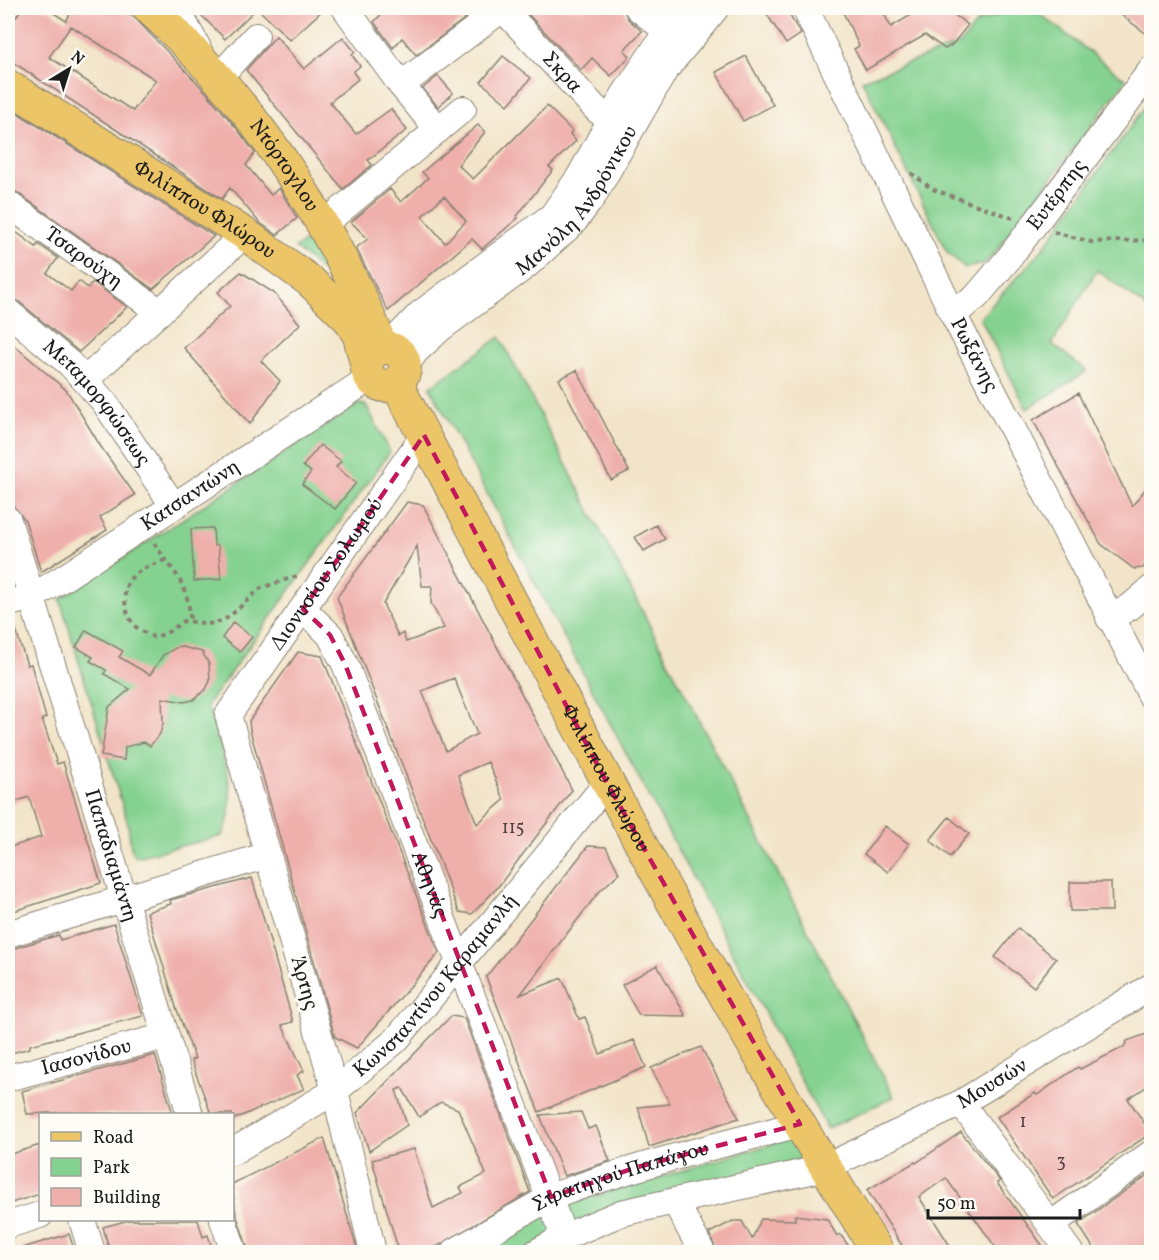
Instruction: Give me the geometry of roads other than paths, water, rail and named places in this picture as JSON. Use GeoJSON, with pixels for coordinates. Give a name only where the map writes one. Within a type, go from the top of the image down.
{"type":"FeatureCollection","features":[{"type":"Feature","properties":{"kind":"main road","name":"Ντόρτογλου"},"geometry":{"type":"LineString","coordinates":[[149,8],[212,70],[276,149],[324,224],[385,365]]}},
{"type":"Feature","properties":{"kind":"main road","name":"Φιλίππου Φλώρου"},"geometry":{"type":"LineString","coordinates":[[8,86],[245,234],[310,281],[343,311],[359,336],[385,365],[607,783],[699,950],[824,1168],[878,1252]]}},
{"type":"Feature","properties":{"kind":"street"},"geometry":{"type":"LineString","coordinates":[[176,8],[212,70],[256,36]]}},
{"type":"Feature","properties":{"kind":"street"},"geometry":{"type":"LineString","coordinates":[[345,8],[401,85],[438,130]]}},
{"type":"Feature","properties":{"kind":"street"},"geometry":{"type":"LineString","coordinates":[[401,85],[503,8]]}},
{"type":"Feature","properties":{"kind":"street","name":"Σκρα"},"geometry":{"type":"LineString","coordinates":[[503,8],[619,127]]}},
{"type":"Feature","properties":{"kind":"street"},"geometry":{"type":"LineString","coordinates":[[638,8],[668,31]]}},
{"type":"Feature","properties":{"kind":"street","name":"Μανόλη Ανδρόνικου"},"geometry":{"type":"LineString","coordinates":[[385,365],[415,352],[441,328],[527,265],[573,223],[592,198],[619,127],[668,31],[687,8]]}},
{"type":"Feature","properties":{"kind":"street","name":"Μανόλη Ανδρόνικου"},"geometry":{"type":"LineString","coordinates":[[619,127],[716,8]]}},
{"type":"Feature","properties":{"kind":"street","name":"Ρωξάνης"},"geometry":{"type":"LineString","coordinates":[[805,8],[953,314],[1152,697]]}},
{"type":"Feature","properties":{"kind":"street","name":"Ευτέρπης"},"geometry":{"type":"LineString","coordinates":[[953,314],[976,297],[1035,226],[1152,69]]}},
{"type":"Feature","properties":{"kind":"street"},"geometry":{"type":"LineString","coordinates":[[324,224],[463,109]]}},
{"type":"Feature","properties":{"kind":"street","name":"Τσαρούχη"},"geometry":{"type":"LineString","coordinates":[[8,204],[160,312]]}},
{"type":"Feature","properties":{"kind":"street"},"geometry":{"type":"LineString","coordinates":[[85,380],[245,234]]}},
{"type":"Feature","properties":{"kind":"street","name":"Μεταμορφώσεως"},"geometry":{"type":"LineString","coordinates":[[8,312],[85,380],[105,403],[173,505]]}},
{"type":"Feature","properties":{"kind":"street","name":"Κατσαντώνη"},"geometry":{"type":"LineString","coordinates":[[19,600],[173,505],[385,365]]}},
{"type":"Feature","properties":{"kind":"street","name":"Διονυσίου Σολωμού"},"geometry":{"type":"LineString","coordinates":[[228,715],[424,435]]}},
{"type":"Feature","properties":{"kind":"street","name":"Παπαδιαμάντη"},"geometry":{"type":"LineString","coordinates":[[8,520],[19,600],[123,899],[190,1113]]}},
{"type":"Feature","properties":{"kind":"street"},"geometry":{"type":"LineString","coordinates":[[1109,618],[1130,607],[1152,588]]}},
{"type":"Feature","properties":{"kind":"street","name":"Αθηνάς"},"geometry":{"type":"LineString","coordinates":[[303,609],[330,635],[345,664],[563,1234]]}},
{"type":"Feature","properties":{"kind":"street","name":"Άρτης"},"geometry":{"type":"LineString","coordinates":[[228,715],[335,1092],[373,1252]]}},
{"type":"Feature","properties":{"kind":"street","name":"Κωνσταντίνου Καραμανλή"},"geometry":{"type":"LineString","coordinates":[[234,1151],[335,1092],[396,1040],[607,783]]}},
{"type":"Feature","properties":{"kind":"street"},"geometry":{"type":"LineString","coordinates":[[8,934],[268,855]]}},
{"type":"Feature","properties":{"kind":"street","name":"Μουσών"},"geometry":{"type":"LineString","coordinates":[[824,1168],[961,1103],[1152,986]]}},
{"type":"Feature","properties":{"kind":"street","name":"Ιασoνίδου"},"geometry":{"type":"LineString","coordinates":[[8,1078],[166,1036]]}},
{"type":"Feature","properties":{"kind":"street"},"geometry":{"type":"LineString","coordinates":[[961,1103],[1070,1252]]}},
{"type":"Feature","properties":{"kind":"street","name":"Στρατηγού Παπάγου"},"geometry":{"type":"LineString","coordinates":[[454,1252],[552,1201],[634,1168],[800,1124]]}},
{"type":"Feature","properties":{"kind":"street"},"geometry":{"type":"LineString","coordinates":[[1050,1225],[1152,1154]]}},
{"type":"Feature","properties":{"kind":"street","name":"Στρατηγού Παπάγου"},"geometry":{"type":"LineString","coordinates":[[537,1252],[563,1234],[621,1213],[824,1168]]}},
{"type":"Feature","properties":{"kind":"street"},"geometry":{"type":"LineString","coordinates":[[675,1201],[702,1252]]}},
{"type":"Feature","properties":{"kind":"street"},"geometry":{"type":"LineString","coordinates":[[8,1225],[39,1215]]}},
{"type":"Feature","properties":{"kind":"street"},"geometry":{"type":"LineString","coordinates":[[82,1221],[92,1252]]}},
{"type":"Feature","properties":{"kind":"street"},"geometry":{"type":"LineString","coordinates":[[223,1221],[234,1252]]}}]}
